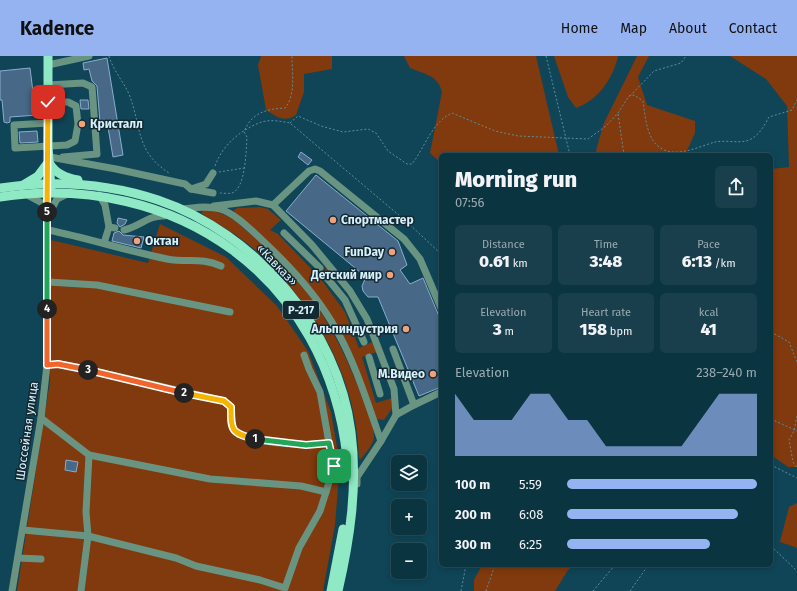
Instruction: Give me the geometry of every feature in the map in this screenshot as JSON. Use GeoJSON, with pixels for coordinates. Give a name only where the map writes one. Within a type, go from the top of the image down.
{"type":"FeatureCollection","features":[{"type":"Feature","properties":{"kind":"main road"},"geometry":{"type":"LineString","coordinates":[[0,192],[49,189],[50,156],[48,123],[48,61]]}},
{"type":"Feature","properties":{"kind":"main road"},"geometry":{"type":"LineString","coordinates":[[21,190],[38,176],[50,156]]}},
{"type":"Feature","properties":{"kind":"main road"},"geometry":{"type":"LineString","coordinates":[[50,156],[53,169],[64,176],[130,188],[151,194],[158,200]]}},
{"type":"Feature","properties":{"kind":"main road","name":"«Кавказ»"},"geometry":{"type":"LineString","coordinates":[[0,188],[21,190],[102,186],[158,200],[220,230],[260,262],[294,300],[321,341],[340,385],[351,432],[353,500],[347,551],[338,591]]}},
{"type":"Feature","properties":{"kind":"main road","name":"«Кавказ»"},"geometry":{"type":"LineString","coordinates":[[49,189],[71,193],[99,195],[131,202],[171,216],[215,238],[237,252],[256,269],[273,286],[303,325],[324,365],[340,410],[348,462],[347,506],[331,591]]}},
{"type":"Feature","properties":{"kind":"main road","name":"«Кавказ»"},"geometry":{"type":"LineString","coordinates":[[0,197],[21,190]]}},
{"type":"Feature","properties":{"kind":"street"},"geometry":{"type":"LineString","coordinates":[[48,61],[89,56]]}},
{"type":"Feature","properties":{"kind":"street"},"geometry":{"type":"LineString","coordinates":[[48,85],[83,83],[92,87],[98,154],[50,156]]}},
{"type":"Feature","properties":{"kind":"street"},"geometry":{"type":"LineString","coordinates":[[48,102],[72,103],[78,111],[77,136],[72,144],[50,156]]}},
{"type":"Feature","properties":{"kind":"street"},"geometry":{"type":"LineString","coordinates":[[48,123],[14,125],[15,148],[76,163],[116,169],[185,184],[191,189],[213,193]]}},
{"type":"Feature","properties":{"kind":"street"},"geometry":{"type":"LineString","coordinates":[[273,205],[309,171],[315,169],[404,239],[420,259],[439,303]]}},
{"type":"Feature","properties":{"kind":"street"},"geometry":{"type":"LineString","coordinates":[[191,189],[206,184],[213,172]]}},
{"type":"Feature","properties":{"kind":"street","name":"Шоссейная улица"},"geometry":{"type":"LineString","coordinates":[[12,591],[42,418],[47,365],[49,189]]}},
{"type":"Feature","properties":{"kind":"street"},"geometry":{"type":"LineString","coordinates":[[21,190],[42,203],[48,212],[57,199],[71,193]]}},
{"type":"Feature","properties":{"kind":"street"},"geometry":{"type":"LineString","coordinates":[[99,195],[105,205],[112,228],[104,243]]}},
{"type":"Feature","properties":{"kind":"street"},"geometry":{"type":"LineString","coordinates":[[179,209],[256,201],[273,205],[312,245],[350,291],[367,319],[394,389],[396,414],[381,442],[357,477],[354,520],[347,551]]}},
{"type":"Feature","properties":{"kind":"street"},"geometry":{"type":"LineString","coordinates":[[206,207],[221,209],[232,215],[250,230],[300,277],[318,301],[337,332],[352,364],[381,442]]}},
{"type":"Feature","properties":{"kind":"street"},"geometry":{"type":"LineString","coordinates":[[124,230],[132,228],[152,217],[171,216]]}},
{"type":"Feature","properties":{"kind":"street"},"geometry":{"type":"LineString","coordinates":[[48,228],[169,259],[184,261],[202,260],[221,266]]}},
{"type":"Feature","properties":{"kind":"street"},"geometry":{"type":"LineString","coordinates":[[284,233],[320,268]]}},
{"type":"Feature","properties":{"kind":"street"},"geometry":{"type":"LineString","coordinates":[[304,252],[312,245]]}},
{"type":"Feature","properties":{"kind":"street"},"geometry":{"type":"LineString","coordinates":[[327,278],[345,300],[364,342]]}},
{"type":"Feature","properties":{"kind":"street"},"geometry":{"type":"LineString","coordinates":[[48,282],[96,285],[230,312]]}},
{"type":"Feature","properties":{"kind":"street"},"geometry":{"type":"LineString","coordinates":[[356,323],[367,319]]}},
{"type":"Feature","properties":{"kind":"street"},"geometry":{"type":"LineString","coordinates":[[393,349],[414,405]]}},
{"type":"Feature","properties":{"kind":"street"},"geometry":{"type":"LineString","coordinates":[[23,530],[88,536],[176,558],[196,566],[260,580],[285,588],[300,548],[320,510],[334,466],[320,392],[309,370],[304,354]]}},
{"type":"Feature","properties":{"kind":"street"},"geometry":{"type":"LineString","coordinates":[[369,357],[380,394]]}},
{"type":"Feature","properties":{"kind":"street"},"geometry":{"type":"LineString","coordinates":[[47,365],[58,364],[77,367],[224,401],[231,407],[231,427],[235,432],[254,439],[306,445],[329,443]]}},
{"type":"Feature","properties":{"kind":"street"},"geometry":{"type":"LineString","coordinates":[[374,375],[387,371]]}},
{"type":"Feature","properties":{"kind":"street"},"geometry":{"type":"LineString","coordinates":[[396,414],[439,393]]}},
{"type":"Feature","properties":{"kind":"street"},"geometry":{"type":"LineString","coordinates":[[42,418],[89,455],[210,479],[257,484],[300,486],[326,492]]}},
{"type":"Feature","properties":{"kind":"street"},"geometry":{"type":"LineString","coordinates":[[81,591],[88,536],[86,512],[89,455]]}},
{"type":"Feature","properties":{"kind":"street"},"geometry":{"type":"LineString","coordinates":[[18,558],[41,560]]}},
{"type":"Feature","properties":{"kind":"path"},"geometry":{"type":"LineString","coordinates":[[109,56],[112,66],[124,83],[136,111],[141,141],[149,156],[161,168],[171,175]]}},
{"type":"Feature","properties":{"kind":"path"},"geometry":{"type":"LineString","coordinates":[[213,193],[233,193],[241,186],[247,136],[244,132],[247,124],[260,112],[285,108],[289,103],[292,94],[292,56]]}},
{"type":"Feature","properties":{"kind":"path"},"geometry":{"type":"LineString","coordinates":[[546,56],[570,153]]}},
{"type":"Feature","properties":{"kind":"path"},"geometry":{"type":"LineString","coordinates":[[290,123],[298,116],[320,126],[343,132],[368,129],[376,133],[388,151],[407,164],[412,164],[422,151],[434,126],[452,113],[495,131],[518,136],[588,139],[606,126],[618,114],[629,96],[654,71],[681,63],[686,56]]}},
{"type":"Feature","properties":{"kind":"path"},"geometry":{"type":"LineString","coordinates":[[629,96],[634,95],[642,101],[647,126],[655,143],[668,151],[691,151],[716,142],[746,141],[759,133],[769,117],[792,110],[797,100]]}},
{"type":"Feature","properties":{"kind":"path"},"geometry":{"type":"LineString","coordinates":[[618,114],[624,153]]}},
{"type":"Feature","properties":{"kind":"path"},"geometry":{"type":"LineString","coordinates":[[213,172],[244,168]]}},
{"type":"Feature","properties":{"kind":"path"},"geometry":{"type":"LineString","coordinates":[[773,333],[788,342],[797,362]]}},
{"type":"Feature","properties":{"kind":"path"},"geometry":{"type":"LineString","coordinates":[[797,416],[794,431],[790,440],[793,462],[797,468]]}},
{"type":"Feature","properties":{"kind":"path"},"geometry":{"type":"LineString","coordinates":[[773,420],[794,431],[797,431]]}},
{"type":"Feature","properties":{"kind":"path"},"geometry":{"type":"LineString","coordinates":[[773,466],[797,478]]}},
{"type":"Feature","properties":{"kind":"path"},"geometry":{"type":"LineString","coordinates":[[773,548],[797,571]]}},
{"type":"Feature","properties":{"kind":"path"},"geometry":{"type":"LineString","coordinates":[[461,591],[466,567]]}},
{"type":"Feature","properties":{"kind":"path"},"geometry":{"type":"LineString","coordinates":[[486,591],[494,567]]}},
{"type":"Feature","properties":{"kind":"path"},"geometry":{"type":"LineString","coordinates":[[593,591],[613,567]]}},
{"type":"Feature","properties":{"kind":"path"},"geometry":{"type":"LineString","coordinates":[[630,591],[647,567]]}},
{"type":"Feature","properties":{"kind":"shaded area"},"geometry":{"type":"Polygon","coordinates":[[[261,56],[332,56],[332,69],[304,74],[304,92],[296,115],[288,119],[284,119],[277,117],[266,110],[258,65],[261,56]]]}},
{"type":"Feature","properties":{"kind":"shaded area"},"geometry":{"type":"Polygon","coordinates":[[[404,56],[536,56],[559,153],[439,153],[439,161],[430,153],[442,92],[437,82],[430,76],[410,68],[404,56]]]}},
{"type":"Feature","properties":{"kind":"shaded area"},"geometry":{"type":"Polygon","coordinates":[[[554,56],[618,56],[616,65],[603,88],[591,100],[576,108],[568,97],[554,56]]]}},
{"type":"Feature","properties":{"kind":"shaded area"},"geometry":{"type":"Polygon","coordinates":[[[637,56],[649,56],[638,77],[647,105],[695,121],[695,133],[686,153],[596,153],[603,125],[637,56]]]}},
{"type":"Feature","properties":{"kind":"shaded area"},"geometry":{"type":"Polygon","coordinates":[[[730,56],[797,56],[797,467],[788,467],[773,456],[773,169],[789,167],[787,106],[766,79],[730,56]]]}},
{"type":"Feature","properties":{"kind":"shaded area"},"geometry":{"type":"Polygon","coordinates":[[[260,207],[268,209],[281,220],[270,230],[278,234],[318,276],[328,267],[330,271],[321,279],[345,312],[359,348],[372,342],[377,352],[362,357],[376,403],[392,398],[393,407],[384,420],[376,419],[320,299],[233,211],[237,208],[260,207]]]}},
{"type":"Feature","properties":{"kind":"shaded area"},"geometry":{"type":"Polygon","coordinates":[[[204,210],[220,213],[240,224],[291,274],[305,290],[328,324],[339,343],[368,410],[372,423],[374,435],[373,442],[361,459],[359,458],[356,428],[350,399],[341,371],[328,343],[313,318],[276,270],[248,244],[201,213],[204,210]]]}},
{"type":"Feature","properties":{"kind":"shaded area"},"geometry":{"type":"Polygon","coordinates":[[[160,224],[226,257],[277,306],[308,351],[331,412],[340,464],[335,525],[323,591],[17,591],[50,381],[51,240],[148,263],[160,224]]]}},
{"type":"Feature","properties":{"kind":"shaded area"},"geometry":{"type":"Polygon","coordinates":[[[797,503],[797,548],[780,542],[789,507],[797,503]]]}},
{"type":"Feature","properties":{"kind":"shaded area"},"geometry":{"type":"Polygon","coordinates":[[[481,567],[572,567],[568,570],[555,591],[474,591],[474,580],[481,567]]]}},
{"type":"Feature","properties":{"kind":"building"},"geometry":{"type":"Polygon","coordinates":[[[107,58],[123,155],[113,157],[107,121],[100,122],[97,86],[92,81],[89,69],[84,70],[83,63],[107,58]]]}},
{"type":"Feature","properties":{"kind":"building"},"geometry":{"type":"Polygon","coordinates":[[[30,68],[34,100],[37,100],[38,115],[10,117],[10,122],[4,122],[2,100],[0,100],[0,71],[30,68]]]}},
{"type":"Feature","properties":{"kind":"building"},"geometry":{"type":"Polygon","coordinates":[[[80,100],[88,100],[89,109],[81,109],[80,100]]]}},
{"type":"Feature","properties":{"kind":"building"},"geometry":{"type":"Polygon","coordinates":[[[37,131],[38,142],[20,143],[19,132],[37,131]]]}},
{"type":"Feature","properties":{"kind":"building"},"geometry":{"type":"Polygon","coordinates":[[[301,152],[312,160],[308,165],[298,157],[301,152]]]}},
{"type":"Feature","properties":{"kind":"building"},"geometry":{"type":"Polygon","coordinates":[[[316,175],[398,241],[407,265],[400,270],[410,284],[423,278],[439,316],[439,388],[419,396],[378,297],[368,297],[363,291],[362,286],[366,277],[286,211],[316,175]]]}},
{"type":"Feature","properties":{"kind":"building"},"geometry":{"type":"Polygon","coordinates":[[[118,218],[127,220],[125,224],[120,227],[117,223],[118,218]]]}},
{"type":"Feature","properties":{"kind":"building"},"geometry":{"type":"Polygon","coordinates":[[[119,231],[123,235],[144,237],[141,248],[112,241],[114,233],[119,231]]]}},
{"type":"Feature","properties":{"kind":"building"},"geometry":{"type":"Polygon","coordinates":[[[66,460],[78,462],[76,472],[65,470],[66,460]]]}},
{"type":"Feature","properties":{"kind":"place","name":"Кристалл"},"geometry":{"type":"Point","coordinates":[82,124]}},
{"type":"Feature","properties":{"kind":"place","name":"Спортмастер"},"geometry":{"type":"Point","coordinates":[333,220]}},
{"type":"Feature","properties":{"kind":"place","name":"Октан"},"geometry":{"type":"Point","coordinates":[137,241]}},
{"type":"Feature","properties":{"kind":"place","name":"FunDay"},"geometry":{"type":"Point","coordinates":[392,252]}},
{"type":"Feature","properties":{"kind":"place","name":"Детский мир"},"geometry":{"type":"Point","coordinates":[390,275]}},
{"type":"Feature","properties":{"kind":"place","name":"Альпиндустрия"},"geometry":{"type":"Point","coordinates":[406,329]}},
{"type":"Feature","properties":{"kind":"place","name":"М.Видео"},"geometry":{"type":"Point","coordinates":[433,374]}},
{"type":"Feature","properties":{"kind":"route"},"geometry":{"type":"LineString","coordinates":[[48,102],[48,151],[46,181],[48,226],[47,365],[58,364],[77,367],[224,401],[231,407],[231,427],[235,432],[254,439],[306,445],[329,443],[332,451],[334,466]]}}]}
